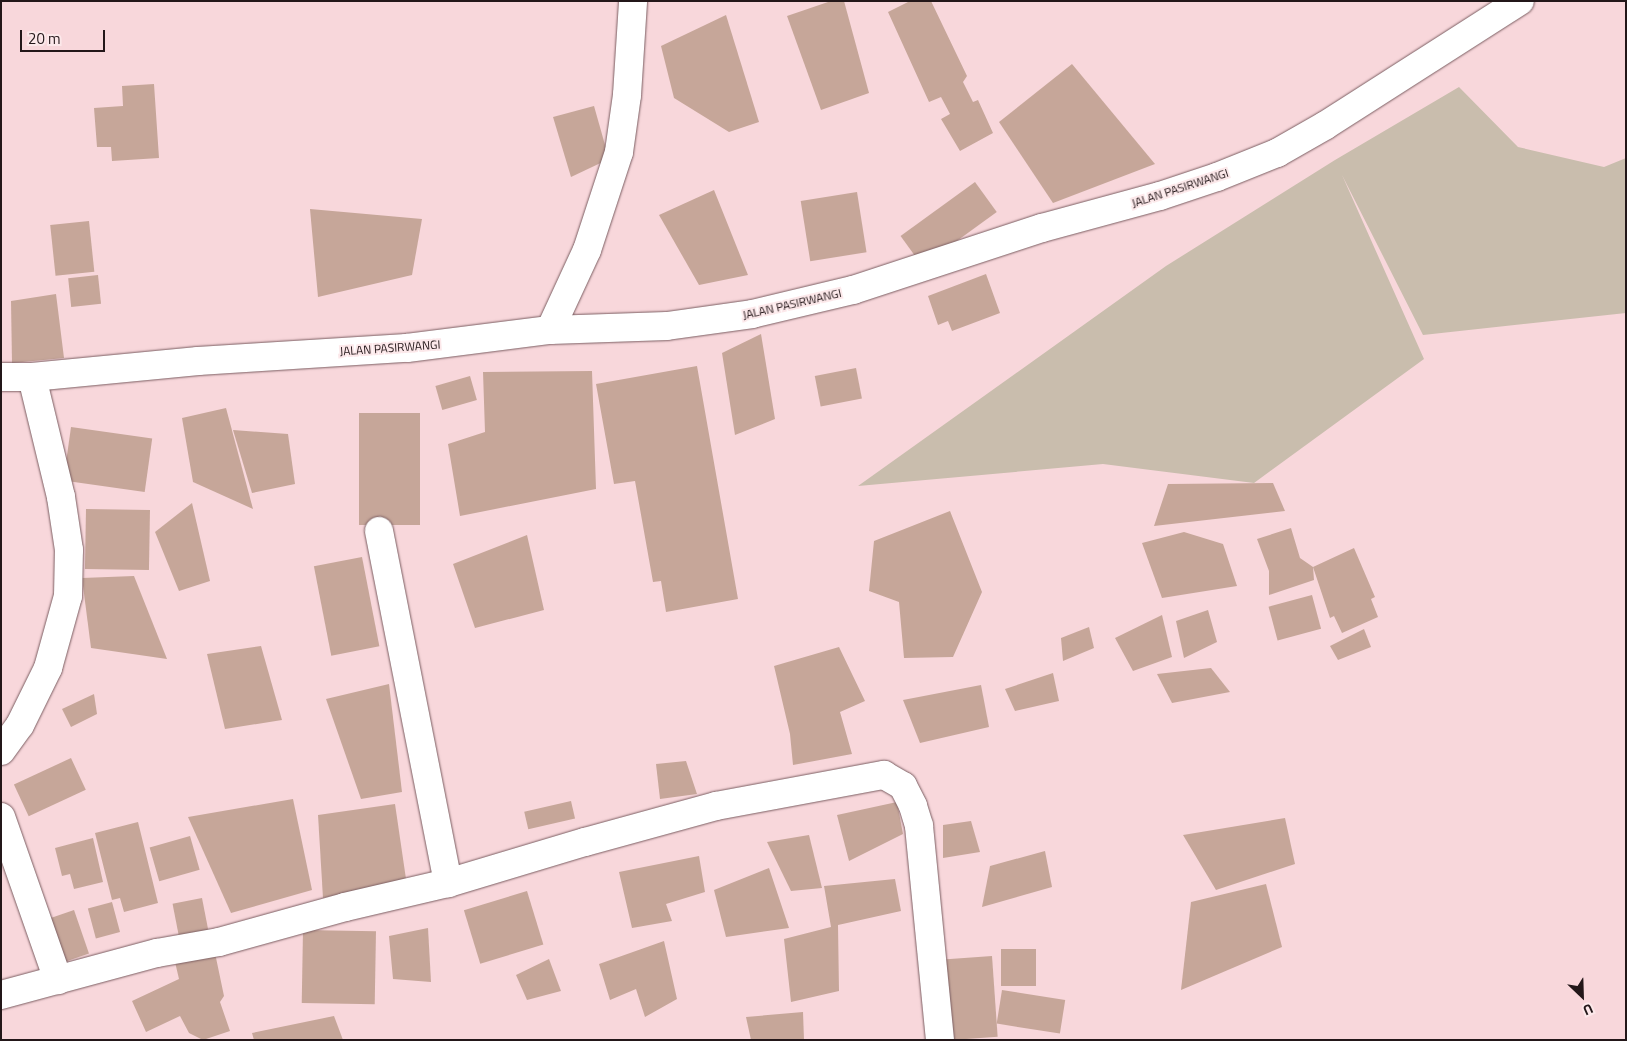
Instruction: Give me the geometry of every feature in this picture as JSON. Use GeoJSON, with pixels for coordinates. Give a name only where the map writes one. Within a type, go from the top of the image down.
{"type":"FeatureCollection","features":[{"type":"Feature","properties":{"kind":"street"},"geometry":{"type":"LineString","coordinates":[[550,330],[587,250],[618,152],[627,95],[633,1]]}},
{"type":"Feature","properties":{"kind":"street","name":"JALAN PASIRWANGI"},"geometry":{"type":"LineString","coordinates":[[1,377],[32,377],[198,361],[407,348],[550,330],[667,326],[752,314],[853,290],[1042,228],[1160,196],[1217,177],[1277,153],[1303,139],[1520,1]]}},
{"type":"Feature","properties":{"kind":"street"},"geometry":{"type":"LineString","coordinates":[[1,751],[20,725],[48,668],[68,596],[69,550],[61,496],[32,377]]}},
{"type":"Feature","properties":{"kind":"street"},"geometry":{"type":"LineString","coordinates":[[379,532],[448,884]]}},
{"type":"Feature","properties":{"kind":"street"},"geometry":{"type":"LineString","coordinates":[[1,995],[157,953],[219,942],[345,907],[448,884],[585,842],[716,806],[884,775],[903,786],[913,806],[919,826],[940,1040]]}},
{"type":"Feature","properties":{"kind":"street"},"geometry":{"type":"LineString","coordinates":[[1,817],[58,980]]}},
{"type":"Feature","properties":{"kind":"shaded area"},"geometry":{"type":"Polygon","coordinates":[[[1459,87],[1518,147],[1604,167],[1626,158],[1626,313],[1423,335],[1342,175],[1424,359],[1254,483],[1103,464],[858,486],[1166,266],[1335,160],[1459,87]]]}},
{"type":"Feature","properties":{"kind":"building"},"geometry":{"type":"Polygon","coordinates":[[[831,1],[844,1],[869,93],[821,110],[787,16],[831,1]]]}},
{"type":"Feature","properties":{"kind":"building"},"geometry":{"type":"Polygon","coordinates":[[[910,1],[931,1],[967,76],[963,82],[973,102],[978,100],[993,133],[960,151],[941,119],[950,114],[941,97],[929,102],[888,12],[910,1]]]}},
{"type":"Feature","properties":{"kind":"building"},"geometry":{"type":"Polygon","coordinates":[[[726,15],[759,122],[729,132],[674,98],[661,46],[726,15]]]}},
{"type":"Feature","properties":{"kind":"building"},"geometry":{"type":"Polygon","coordinates":[[[1072,64],[1155,164],[1053,203],[999,122],[1072,64]]]}},
{"type":"Feature","properties":{"kind":"building"},"geometry":{"type":"Polygon","coordinates":[[[154,84],[159,158],[112,161],[111,147],[97,147],[94,108],[123,106],[122,86],[154,84]]]}},
{"type":"Feature","properties":{"kind":"building"},"geometry":{"type":"Polygon","coordinates":[[[594,106],[609,159],[571,177],[553,117],[594,106]]]}},
{"type":"Feature","properties":{"kind":"building"},"geometry":{"type":"Polygon","coordinates":[[[975,182],[997,212],[922,266],[901,236],[975,182]]]}},
{"type":"Feature","properties":{"kind":"building"},"geometry":{"type":"Polygon","coordinates":[[[714,190],[748,275],[699,285],[659,215],[714,190]]]}},
{"type":"Feature","properties":{"kind":"building"},"geometry":{"type":"Polygon","coordinates":[[[857,192],[867,252],[810,261],[801,201],[857,192]]]}},
{"type":"Feature","properties":{"kind":"building"},"geometry":{"type":"Polygon","coordinates":[[[310,209],[422,219],[412,275],[318,297],[310,209]]]}},
{"type":"Feature","properties":{"kind":"building"},"geometry":{"type":"Polygon","coordinates":[[[89,221],[94,272],[56,276],[50,225],[89,221]]]}},
{"type":"Feature","properties":{"kind":"building"},"geometry":{"type":"Polygon","coordinates":[[[986,274],[1000,313],[952,331],[948,321],[938,325],[928,296],[986,274]]]}},
{"type":"Feature","properties":{"kind":"building"},"geometry":{"type":"Polygon","coordinates":[[[98,275],[101,304],[71,307],[68,278],[98,275]]]}},
{"type":"Feature","properties":{"kind":"building"},"geometry":{"type":"Polygon","coordinates":[[[56,294],[64,358],[12,363],[11,301],[56,294]]]}},
{"type":"Feature","properties":{"kind":"building"},"geometry":{"type":"Polygon","coordinates":[[[761,334],[775,419],[735,435],[722,353],[761,334]]]}},
{"type":"Feature","properties":{"kind":"building"},"geometry":{"type":"Polygon","coordinates":[[[697,366],[738,599],[666,612],[661,581],[653,582],[635,481],[614,484],[596,384],[697,366]]]}},
{"type":"Feature","properties":{"kind":"building"},"geometry":{"type":"Polygon","coordinates":[[[856,368],[862,398],[821,406],[815,376],[856,368]]]}},
{"type":"Feature","properties":{"kind":"building"},"geometry":{"type":"Polygon","coordinates":[[[592,371],[596,489],[460,516],[448,444],[485,432],[483,372],[592,371]]]}},
{"type":"Feature","properties":{"kind":"building"},"geometry":{"type":"Polygon","coordinates":[[[470,376],[477,400],[442,410],[435,386],[470,376]]]}},
{"type":"Feature","properties":{"kind":"building"},"geometry":{"type":"Polygon","coordinates":[[[226,408],[253,509],[193,482],[182,418],[226,408]]]}},
{"type":"Feature","properties":{"kind":"building"},"geometry":{"type":"Polygon","coordinates":[[[359,413],[420,413],[420,525],[359,525],[359,413]]]}},
{"type":"Feature","properties":{"kind":"building"},"geometry":{"type":"Polygon","coordinates":[[[71,427],[152,438],[145,492],[63,480],[71,427]]]}},
{"type":"Feature","properties":{"kind":"building"},"geometry":{"type":"Polygon","coordinates":[[[233,430],[288,434],[295,484],[252,493],[233,430]]]}},
{"type":"Feature","properties":{"kind":"building"},"geometry":{"type":"Polygon","coordinates":[[[1273,483],[1285,511],[1154,526],[1168,484],[1273,483]]]}},
{"type":"Feature","properties":{"kind":"building"},"geometry":{"type":"Polygon","coordinates":[[[192,503],[210,581],[179,591],[155,532],[192,503]]]}},
{"type":"Feature","properties":{"kind":"building"},"geometry":{"type":"Polygon","coordinates":[[[86,509],[150,510],[149,570],[85,569],[86,509]]]}},
{"type":"Feature","properties":{"kind":"building"},"geometry":{"type":"Polygon","coordinates":[[[950,511],[982,592],[953,657],[904,658],[899,602],[869,591],[874,541],[950,511]]]}},
{"type":"Feature","properties":{"kind":"building"},"geometry":{"type":"Polygon","coordinates":[[[1291,528],[1300,558],[1313,567],[1314,580],[1269,595],[1269,571],[1257,539],[1291,528]]]}},
{"type":"Feature","properties":{"kind":"building"},"geometry":{"type":"Polygon","coordinates":[[[1184,532],[1223,544],[1237,586],[1162,598],[1142,543],[1184,532]]]}},
{"type":"Feature","properties":{"kind":"building"},"geometry":{"type":"Polygon","coordinates":[[[527,535],[544,610],[475,628],[453,564],[527,535]]]}},
{"type":"Feature","properties":{"kind":"building"},"geometry":{"type":"Polygon","coordinates":[[[1354,548],[1375,597],[1371,599],[1378,617],[1342,633],[1334,616],[1330,618],[1313,567],[1354,548]]]}},
{"type":"Feature","properties":{"kind":"building"},"geometry":{"type":"Polygon","coordinates":[[[362,557],[379,646],[331,656],[314,566],[362,557]]]}},
{"type":"Feature","properties":{"kind":"building"},"geometry":{"type":"Polygon","coordinates":[[[134,576],[167,659],[91,648],[82,578],[134,576]]]}},
{"type":"Feature","properties":{"kind":"building"},"geometry":{"type":"Polygon","coordinates":[[[1312,595],[1321,629],[1278,640],[1269,607],[1312,595]]]}},
{"type":"Feature","properties":{"kind":"building"},"geometry":{"type":"Polygon","coordinates":[[[1208,610],[1217,642],[1184,658],[1176,621],[1208,610]]]}},
{"type":"Feature","properties":{"kind":"building"},"geometry":{"type":"Polygon","coordinates":[[[1162,615],[1172,657],[1133,671],[1115,638],[1162,615]]]}},
{"type":"Feature","properties":{"kind":"building"},"geometry":{"type":"Polygon","coordinates":[[[1089,627],[1094,648],[1063,661],[1061,638],[1089,627]]]}},
{"type":"Feature","properties":{"kind":"building"},"geometry":{"type":"Polygon","coordinates":[[[1364,629],[1371,647],[1338,660],[1330,646],[1364,629]]]}},
{"type":"Feature","properties":{"kind":"building"},"geometry":{"type":"Polygon","coordinates":[[[261,646],[282,720],[225,729],[207,654],[261,646]]]}},
{"type":"Feature","properties":{"kind":"building"},"geometry":{"type":"Polygon","coordinates":[[[839,647],[865,701],[840,712],[852,754],[793,765],[790,734],[774,666],[839,647]]]}},
{"type":"Feature","properties":{"kind":"building"},"geometry":{"type":"Polygon","coordinates":[[[1211,668],[1230,692],[1172,703],[1157,674],[1211,668]]]}},
{"type":"Feature","properties":{"kind":"building"},"geometry":{"type":"Polygon","coordinates":[[[1053,673],[1059,701],[1015,711],[1005,689],[1053,673]]]}},
{"type":"Feature","properties":{"kind":"building"},"geometry":{"type":"Polygon","coordinates":[[[389,684],[402,792],[361,799],[326,699],[389,684]]]}},
{"type":"Feature","properties":{"kind":"building"},"geometry":{"type":"Polygon","coordinates":[[[981,685],[989,727],[920,743],[903,700],[981,685]]]}},
{"type":"Feature","properties":{"kind":"building"},"geometry":{"type":"Polygon","coordinates":[[[94,694],[97,714],[71,727],[62,709],[94,694]]]}},
{"type":"Feature","properties":{"kind":"building"},"geometry":{"type":"Polygon","coordinates":[[[71,758],[86,790],[29,816],[14,785],[71,758]]]}},
{"type":"Feature","properties":{"kind":"building"},"geometry":{"type":"Polygon","coordinates":[[[686,761],[697,794],[660,799],[656,764],[686,761]]]}},
{"type":"Feature","properties":{"kind":"building"},"geometry":{"type":"Polygon","coordinates":[[[293,799],[312,890],[231,913],[188,817],[293,799]]]}},
{"type":"Feature","properties":{"kind":"building"},"geometry":{"type":"Polygon","coordinates":[[[571,801],[575,819],[528,829],[524,812],[571,801]]]}},
{"type":"Feature","properties":{"kind":"building"},"geometry":{"type":"Polygon","coordinates":[[[897,802],[903,834],[849,861],[837,815],[897,802]]]}},
{"type":"Feature","properties":{"kind":"building"},"geometry":{"type":"Polygon","coordinates":[[[395,804],[406,879],[323,898],[318,815],[395,804]]]}},
{"type":"Feature","properties":{"kind":"building"},"geometry":{"type":"Polygon","coordinates":[[[1285,818],[1295,864],[1216,890],[1183,835],[1285,818]]]}},
{"type":"Feature","properties":{"kind":"building"},"geometry":{"type":"Polygon","coordinates":[[[971,821],[980,852],[943,858],[943,825],[971,821]]]}},
{"type":"Feature","properties":{"kind":"building"},"geometry":{"type":"Polygon","coordinates":[[[138,822],[158,903],[124,912],[120,898],[112,900],[95,833],[138,822]]]}},
{"type":"Feature","properties":{"kind":"building"},"geometry":{"type":"Polygon","coordinates":[[[809,835],[822,888],[791,891],[767,842],[809,835]]]}},
{"type":"Feature","properties":{"kind":"building"},"geometry":{"type":"Polygon","coordinates":[[[190,836],[200,870],[159,881],[150,848],[190,836]]]}},
{"type":"Feature","properties":{"kind":"building"},"geometry":{"type":"Polygon","coordinates":[[[93,838],[103,882],[74,889],[70,874],[62,876],[55,848],[93,838]]]}},
{"type":"Feature","properties":{"kind":"building"},"geometry":{"type":"Polygon","coordinates":[[[1045,851],[1052,887],[982,907],[990,866],[1045,851]]]}},
{"type":"Feature","properties":{"kind":"building"},"geometry":{"type":"Polygon","coordinates":[[[699,856],[705,892],[666,904],[672,921],[632,928],[619,872],[699,856]]]}},
{"type":"Feature","properties":{"kind":"building"},"geometry":{"type":"Polygon","coordinates":[[[769,868],[789,928],[726,937],[714,890],[769,868]]]}},
{"type":"Feature","properties":{"kind":"building"},"geometry":{"type":"Polygon","coordinates":[[[895,879],[901,911],[838,925],[839,991],[791,1002],[784,939],[831,927],[824,886],[895,879]]]}},
{"type":"Feature","properties":{"kind":"building"},"geometry":{"type":"Polygon","coordinates":[[[1266,884],[1282,947],[1181,990],[1191,902],[1266,884]]]}},
{"type":"Feature","properties":{"kind":"building"},"geometry":{"type":"Polygon","coordinates":[[[527,891],[543,945],[480,964],[464,910],[527,891]]]}},
{"type":"Feature","properties":{"kind":"building"},"geometry":{"type":"Polygon","coordinates":[[[202,898],[209,933],[179,939],[173,904],[202,898]]]}},
{"type":"Feature","properties":{"kind":"building"},"geometry":{"type":"Polygon","coordinates":[[[112,902],[120,932],[96,938],[88,908],[112,902]]]}},
{"type":"Feature","properties":{"kind":"building"},"geometry":{"type":"Polygon","coordinates":[[[74,910],[89,953],[58,964],[43,921],[74,910]]]}},
{"type":"Feature","properties":{"kind":"building"},"geometry":{"type":"Polygon","coordinates":[[[428,928],[431,982],[393,979],[389,936],[428,928]]]}},
{"type":"Feature","properties":{"kind":"building"},"geometry":{"type":"Polygon","coordinates":[[[303,930],[376,931],[375,1004],[302,1003],[303,930]]]}},
{"type":"Feature","properties":{"kind":"building"},"geometry":{"type":"Polygon","coordinates":[[[664,941],[677,999],[645,1017],[636,989],[610,1000],[599,964],[664,941]]]}},
{"type":"Feature","properties":{"kind":"building"},"geometry":{"type":"Polygon","coordinates":[[[1001,949],[1036,949],[1036,986],[1001,986],[1001,949]]]}},
{"type":"Feature","properties":{"kind":"building"},"geometry":{"type":"Polygon","coordinates":[[[215,953],[224,996],[220,1002],[230,1031],[203,1040],[189,1033],[180,1016],[146,1032],[132,1001],[179,979],[175,962],[215,953]]]}},
{"type":"Feature","properties":{"kind":"building"},"geometry":{"type":"Polygon","coordinates":[[[992,956],[998,1037],[949,1040],[943,959],[992,956]]]}},
{"type":"Feature","properties":{"kind":"building"},"geometry":{"type":"Polygon","coordinates":[[[549,959],[561,991],[527,1000],[516,975],[549,959]]]}},
{"type":"Feature","properties":{"kind":"building"},"geometry":{"type":"Polygon","coordinates":[[[1002,990],[1065,1000],[1060,1034],[997,1024],[1002,990]]]}},
{"type":"Feature","properties":{"kind":"building"},"geometry":{"type":"Polygon","coordinates":[[[803,1012],[804,1040],[751,1040],[746,1017],[803,1012]]]}},
{"type":"Feature","properties":{"kind":"building"},"geometry":{"type":"Polygon","coordinates":[[[334,1016],[343,1040],[254,1040],[252,1033],[334,1016]]]}}]}
